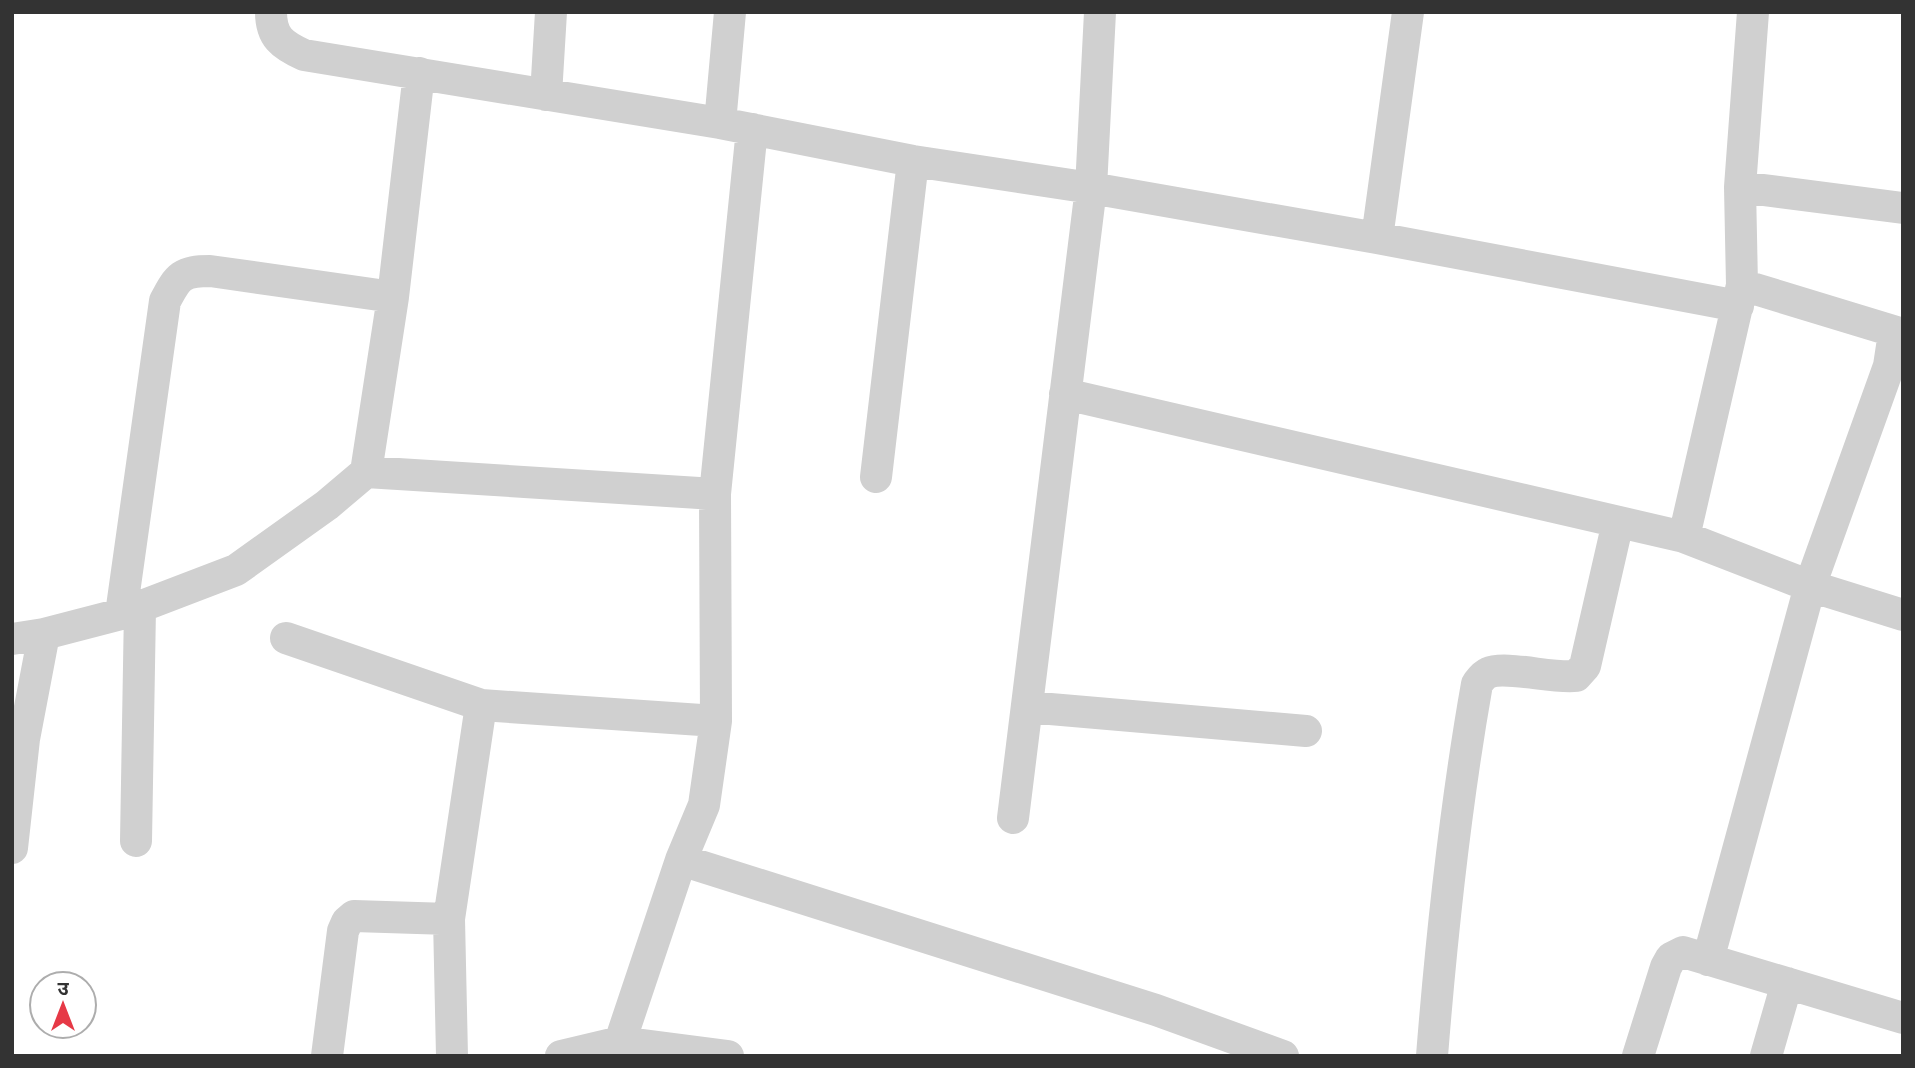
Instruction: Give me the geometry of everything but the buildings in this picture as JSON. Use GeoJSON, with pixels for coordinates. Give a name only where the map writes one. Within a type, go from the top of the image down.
{"type":"FeatureCollection","features":[{"type":"Feature","properties":{"kind":"street"},"geometry":{"type":"LineString","coordinates":[[271,12],[271,29],[286,47],[304,55],[720,123],[913,161],[1740,296],[1899,333],[1810,586],[1708,960]]}},
{"type":"Feature","properties":{"kind":"street"},"geometry":{"type":"LineString","coordinates":[[546,94],[551,12]]}},
{"type":"Feature","properties":{"kind":"street"},"geometry":{"type":"LineString","coordinates":[[720,123],[730,12]]}},
{"type":"Feature","properties":{"kind":"street"},"geometry":{"type":"LineString","coordinates":[[1013,818],[1091,188],[1101,12]]}},
{"type":"Feature","properties":{"kind":"street"},"geometry":{"type":"LineString","coordinates":[[1377,238],[1408,12]]}},
{"type":"Feature","properties":{"kind":"street"},"geometry":{"type":"LineString","coordinates":[[1684,537],[1740,296],[1740,187],[1753,12]]}},
{"type":"Feature","properties":{"kind":"street"},"geometry":{"type":"LineString","coordinates":[[12,639],[44,634],[131,611],[236,570],[327,505],[366,472],[393,297],[419,73]]}},
{"type":"Feature","properties":{"kind":"street"},"geometry":{"type":"LineString","coordinates":[[620,1042],[681,860],[704,805],[716,721],[715,495],[752,129]]}},
{"type":"Feature","properties":{"kind":"street"},"geometry":{"type":"LineString","coordinates":[[876,477],[913,161]]}},
{"type":"Feature","properties":{"kind":"street"},"geometry":{"type":"LineString","coordinates":[[1740,187],[1903,208]]}},
{"type":"Feature","properties":{"kind":"street"},"geometry":{"type":"LineString","coordinates":[[136,841],[131,611],[165,301],[174,282],[189,271],[210,271],[393,297]]}},
{"type":"Feature","properties":{"kind":"street"},"geometry":{"type":"LineString","coordinates":[[1065,394],[1684,537],[1810,586],[1903,615]]}},
{"type":"Feature","properties":{"kind":"street"},"geometry":{"type":"LineString","coordinates":[[366,472],[715,495]]}},
{"type":"Feature","properties":{"kind":"street"},"geometry":{"type":"LineString","coordinates":[[1432,1056],[1442,929],[1459,785],[1477,684],[1485,674],[1497,670],[1562,678],[1576,676],[1585,666],[1618,522]]}},
{"type":"Feature","properties":{"kind":"street"},"geometry":{"type":"LineString","coordinates":[[12,848],[24,739],[44,634]]}},
{"type":"Feature","properties":{"kind":"street"},"geometry":{"type":"LineString","coordinates":[[286,638],[481,705],[716,721]]}},
{"type":"Feature","properties":{"kind":"street"},"geometry":{"type":"LineString","coordinates":[[452,1056],[449,919],[481,705]]}},
{"type":"Feature","properties":{"kind":"street"},"geometry":{"type":"LineString","coordinates":[[1027,707],[1306,731]]}},
{"type":"Feature","properties":{"kind":"street"},"geometry":{"type":"LineString","coordinates":[[681,860],[1156,1010],[1283,1056]]}},
{"type":"Feature","properties":{"kind":"street"},"geometry":{"type":"LineString","coordinates":[[327,1056],[343,931],[347,922],[354,916],[449,919]]}},
{"type":"Feature","properties":{"kind":"street"},"geometry":{"type":"LineString","coordinates":[[1638,1056],[1671,958],[1683,952],[1903,1018]]}},
{"type":"Feature","properties":{"kind":"street"},"geometry":{"type":"LineString","coordinates":[[1766,1056],[1787,983]]}},
{"type":"Feature","properties":{"kind":"street"},"geometry":{"type":"LineString","coordinates":[[561,1056],[620,1042],[728,1056]]}}]}
